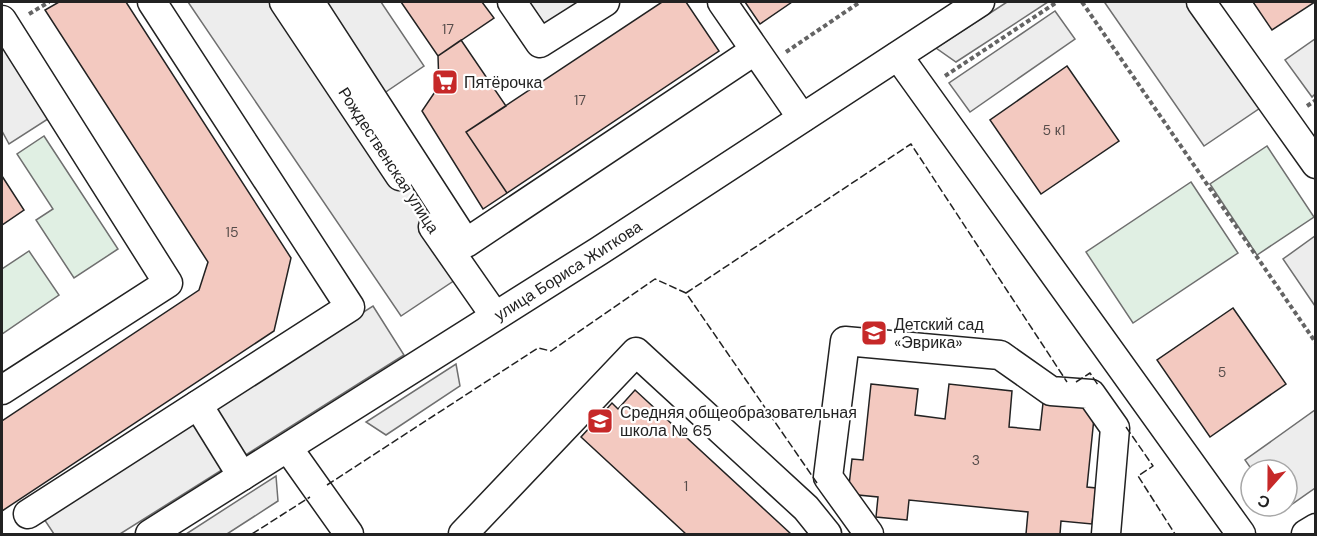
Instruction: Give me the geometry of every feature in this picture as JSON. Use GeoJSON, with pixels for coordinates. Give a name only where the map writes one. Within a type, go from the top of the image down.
{"type":"FeatureCollection","features":[{"type":"Feature","properties":{"kind":"street"},"geometry":{"type":"LineString","coordinates":[[28,514],[350,307],[152,2]]}},
{"type":"Feature","properties":{"kind":"street","name":"Рождественская улица"},"geometry":{"type":"LineString","coordinates":[[284,2],[464,274],[495,316]]}},
{"type":"Feature","properties":{"kind":"street"},"geometry":{"type":"LineString","coordinates":[[310,2],[466,243],[760,59]]}},
{"type":"Feature","properties":{"kind":"street"},"geometry":{"type":"LineString","coordinates":[[512,2],[540,43],[605,2]]}},
{"type":"Feature","properties":{"kind":"street"},"geometry":{"type":"LineString","coordinates":[[722,2],[802,118]]}},
{"type":"Feature","properties":{"kind":"street","name":"улица Бориса Житкова"},"geometry":{"type":"LineString","coordinates":[[150,534],[495,316],[980,2]]}},
{"type":"Feature","properties":{"kind":"street"},"geometry":{"type":"LineString","coordinates":[[1201,2],[1316,164]]}},
{"type":"Feature","properties":{"kind":"street"},"geometry":{"type":"LineString","coordinates":[[2,20],[168,283],[2,390]]}},
{"type":"Feature","properties":{"kind":"street"},"geometry":{"type":"LineString","coordinates":[[898,56],[1241,534]]}},
{"type":"Feature","properties":{"kind":"street"},"geometry":{"type":"LineString","coordinates":[[869,534],[828,477],[845,341],[1000,355],[1051,391],[1091,394],[1115,428],[1106,534]]}},
{"type":"Feature","properties":{"kind":"street"},"geometry":{"type":"LineString","coordinates":[[463,534],[636,352],[806,508],[827,534]]}},
{"type":"Feature","properties":{"kind":"street"},"geometry":{"type":"LineString","coordinates":[[198,405],[242,476]]}},
{"type":"Feature","properties":{"kind":"street"},"geometry":{"type":"LineString","coordinates":[[288,448],[349,534]]}},
{"type":"Feature","properties":{"kind":"street"},"geometry":{"type":"LineString","coordinates":[[1306,534],[1316,528]]}},
{"type":"Feature","properties":{"kind":"path"},"geometry":{"type":"LineString","coordinates":[[760,59],[860,2]]}},
{"type":"Feature","properties":{"kind":"path"},"geometry":{"type":"LineString","coordinates":[[1082,2],[1316,343]]}},
{"type":"Feature","properties":{"kind":"green space"},"geometry":{"type":"Polygon","coordinates":[[[44,136],[118,249],[74,278],[36,220],[53,209],[17,154],[44,136]]]}},
{"type":"Feature","properties":{"kind":"green space"},"geometry":{"type":"Polygon","coordinates":[[[1267,146],[1314,217],[1257,255],[1210,184],[1267,146]]]}},
{"type":"Feature","properties":{"kind":"green space"},"geometry":{"type":"Polygon","coordinates":[[[1191,182],[1238,253],[1133,323],[1086,252],[1191,182]]]}},
{"type":"Feature","properties":{"kind":"green space"},"geometry":{"type":"Polygon","coordinates":[[[29,251],[59,295],[2,334],[2,269],[29,251]]]}},
{"type":"Feature","properties":{"kind":"shaded area"},"geometry":{"type":"Polygon","coordinates":[[[188,2],[294,2],[473,268],[401,316],[188,2]]]}},
{"type":"Feature","properties":{"kind":"shaded area"},"geometry":{"type":"Polygon","coordinates":[[[303,2],[381,2],[424,66],[371,102],[303,2]]]}},
{"type":"Feature","properties":{"kind":"shaded area"},"geometry":{"type":"Polygon","coordinates":[[[525,2],[580,2],[542,27],[525,2]]]}},
{"type":"Feature","properties":{"kind":"shaded area"},"geometry":{"type":"Polygon","coordinates":[[[1007,2],[1048,2],[956,62],[936,48],[1007,2]]]}},
{"type":"Feature","properties":{"kind":"shaded area"},"geometry":{"type":"Polygon","coordinates":[[[1192,2],[1263,106],[1204,146],[1105,3],[1192,2]]]}},
{"type":"Feature","properties":{"kind":"shaded area"},"geometry":{"type":"Polygon","coordinates":[[[1055,11],[1075,39],[970,112],[949,83],[1055,11]]]}},
{"type":"Feature","properties":{"kind":"shaded area"},"geometry":{"type":"Polygon","coordinates":[[[1315,39],[1315,94],[1312,97],[1285,60],[1315,39]]]}},
{"type":"Feature","properties":{"kind":"shaded area"},"geometry":{"type":"Polygon","coordinates":[[[2,40],[51,117],[9,144],[2,131],[2,40]]]}},
{"type":"Feature","properties":{"kind":"shaded area"},"geometry":{"type":"Polygon","coordinates":[[[1315,236],[1315,306],[1283,259],[1315,236]]]}},
{"type":"Feature","properties":{"kind":"shaded area"},"geometry":{"type":"Polygon","coordinates":[[[373,306],[404,355],[120,534],[54,534],[42,516],[373,306]]]}},
{"type":"Feature","properties":{"kind":"shaded area"},"geometry":{"type":"Polygon","coordinates":[[[456,364],[460,386],[386,435],[366,422],[456,364]]]}},
{"type":"Feature","properties":{"kind":"shaded area"},"geometry":{"type":"Polygon","coordinates":[[[1315,410],[1315,488],[1299,499],[1299,458],[1248,458],[1315,410]]]}},
{"type":"Feature","properties":{"kind":"shaded area"},"geometry":{"type":"Polygon","coordinates":[[[276,476],[278,501],[227,534],[186,534],[276,476]]]}},
{"type":"Feature","properties":{"kind":"building"},"geometry":{"type":"Polygon","coordinates":[[[59,2],[126,2],[291,258],[274,331],[2,511],[2,421],[199,290],[208,262],[45,10],[59,2]]]}},
{"type":"Feature","properties":{"kind":"building"},"geometry":{"type":"Polygon","coordinates":[[[401,2],[482,2],[494,18],[438,56],[401,2]]]}},
{"type":"Feature","properties":{"kind":"building"},"geometry":{"type":"Polygon","coordinates":[[[662,2],[686,2],[719,51],[507,193],[466,132],[662,2]]]}},
{"type":"Feature","properties":{"kind":"building"},"geometry":{"type":"Polygon","coordinates":[[[745,2],[792,2],[760,24],[745,2]]]}},
{"type":"Feature","properties":{"kind":"building"},"geometry":{"type":"Polygon","coordinates":[[[1253,2],[1315,2],[1272,30],[1253,2]]]}},
{"type":"Feature","properties":{"kind":"building"},"geometry":{"type":"Polygon","coordinates":[[[461,40],[506,106],[466,132],[507,193],[483,209],[422,111],[439,86],[438,56],[461,40]]]}},
{"type":"Feature","properties":{"kind":"building"},"geometry":{"type":"Polygon","coordinates":[[[1067,66],[1119,141],[1041,194],[990,120],[1067,66]]]}},
{"type":"Feature","properties":{"kind":"building"},"geometry":{"type":"Polygon","coordinates":[[[2,176],[24,210],[2,225],[2,176]]]}},
{"type":"Feature","properties":{"kind":"building"},"geometry":{"type":"Polygon","coordinates":[[[1233,308],[1286,384],[1210,437],[1157,360],[1233,308]]]}},
{"type":"Feature","properties":{"kind":"building"},"geometry":{"type":"Polygon","coordinates":[[[871,384],[918,389],[915,415],[945,419],[949,384],[1012,391],[1009,427],[1040,430],[1043,403],[1095,408],[1087,487],[1096,488],[1092,524],[1061,521],[1060,534],[1026,534],[1028,512],[909,500],[907,520],[876,517],[878,497],[848,494],[852,459],[863,460],[871,384]]]}},
{"type":"Feature","properties":{"kind":"building"},"geometry":{"type":"Polygon","coordinates":[[[635,390],[791,534],[686,534],[581,437],[612,403],[618,409],[635,390]]]}},
{"type":"Feature","properties":{"kind":"fence"},"geometry":{"type":"LineString","coordinates":[[686,293],[911,144],[1067,382]]}},
{"type":"Feature","properties":{"kind":"fence"},"geometry":{"type":"LineString","coordinates":[[327,485],[538,348],[551,351],[655,279],[686,293],[817,483]]}},
{"type":"Feature","properties":{"kind":"fence"},"geometry":{"type":"LineString","coordinates":[[1076,382],[1090,373],[1098,385]]}},
{"type":"Feature","properties":{"kind":"fence"},"geometry":{"type":"LineString","coordinates":[[1126,427],[1153,466],[1138,476],[1175,534]]}},
{"type":"Feature","properties":{"kind":"fence"},"geometry":{"type":"LineString","coordinates":[[252,534],[310,497]]}},
{"type":"Feature","properties":{"kind":"place","name":"Пятёрочка"},"geometry":{"type":"Point","coordinates":[445,82]}},
{"type":"Feature","properties":{"kind":"place","name":"Детский сад «Эврика»"},"geometry":{"type":"Point","coordinates":[874,333]}},
{"type":"Feature","properties":{"kind":"place","name":"Средняя общеобразовательная школа № 65"},"geometry":{"type":"Point","coordinates":[600,421]}}]}
